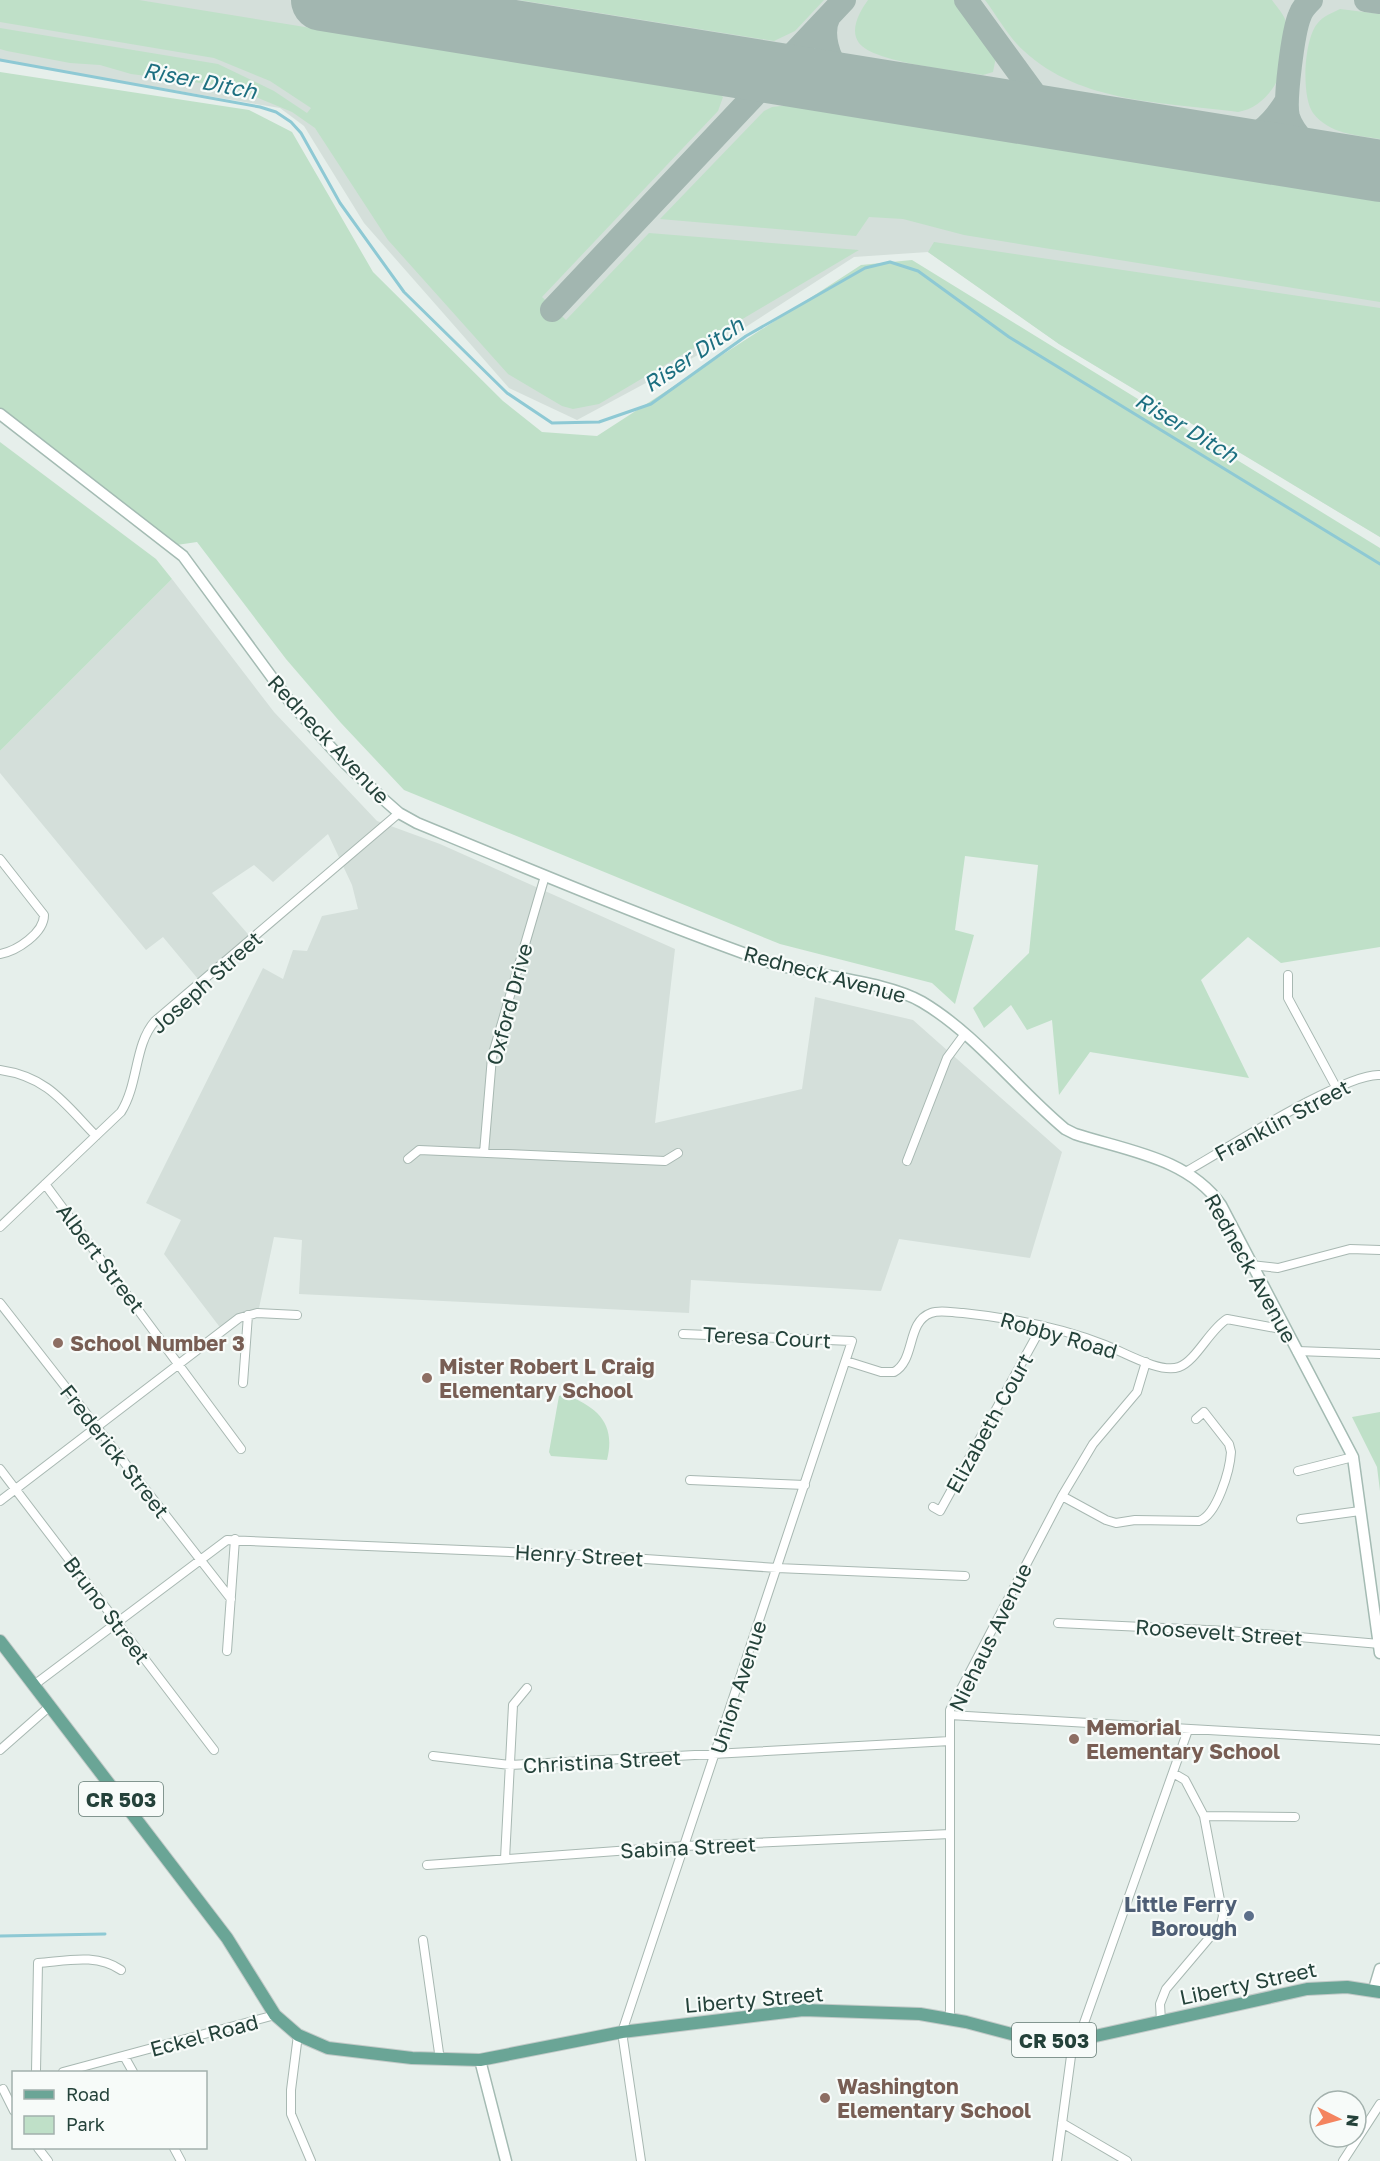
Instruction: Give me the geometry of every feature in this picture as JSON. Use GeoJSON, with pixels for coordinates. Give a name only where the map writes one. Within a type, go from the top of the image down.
{"type":"FeatureCollection","features":[{"type":"Feature","properties":{"kind":"main road","name":"CR 503"},"geometry":{"type":"LineString","coordinates":[[0,1641],[50,1706]]}},
{"type":"Feature","properties":{"kind":"main road","name":"Liberty Street"},"geometry":{"type":"LineString","coordinates":[[50,1706],[203,1906],[275,2015],[298,2035],[328,2048],[440,2060],[480,2060],[622,2032],[803,2010],[888,2011],[950,2019],[1019,2036],[1075,2041],[1307,1989],[1336,1986],[1377,1991]]}},
{"type":"Feature","properties":{"kind":"street","name":"Redneck Avenue"},"geometry":{"type":"LineString","coordinates":[[0,414],[183,556],[290,702],[346,764],[399,813],[417,823],[545,876],[768,962],[908,995],[932,1008],[964,1035],[1065,1129],[1187,1171],[1203,1183],[1221,1205],[1353,1456],[1380,1647]]}},
{"type":"Feature","properties":{"kind":"street","name":"Joseph Street"},"geometry":{"type":"LineString","coordinates":[[0,1227],[121,1112],[134,1088],[144,1040],[156,1021],[399,813]]}},
{"type":"Feature","properties":{"kind":"street"},"geometry":{"type":"LineString","coordinates":[[0,859],[42,909],[44,921],[41,927],[19,946],[0,954]]}},
{"type":"Feature","properties":{"kind":"street","name":"Oxford Drive"},"geometry":{"type":"LineString","coordinates":[[484,1153],[492,1057],[545,876]]}},
{"type":"Feature","properties":{"kind":"street"},"geometry":{"type":"LineString","coordinates":[[1288,975],[1288,998],[1336,1088]]}},
{"type":"Feature","properties":{"kind":"street"},"geometry":{"type":"LineString","coordinates":[[907,1161],[947,1058],[964,1035]]}},
{"type":"Feature","properties":{"kind":"street"},"geometry":{"type":"LineString","coordinates":[[0,1070],[20,1072],[43,1083],[96,1136]]}},
{"type":"Feature","properties":{"kind":"street","name":"Franklin Street"},"geometry":{"type":"LineString","coordinates":[[1187,1171],[1336,1088],[1373,1074],[1380,1075]]}},
{"type":"Feature","properties":{"kind":"street"},"geometry":{"type":"LineString","coordinates":[[408,1159],[419,1150],[665,1161],[678,1153]]}},
{"type":"Feature","properties":{"kind":"street","name":"Albert Street"},"geometry":{"type":"LineString","coordinates":[[45,1184],[241,1449]]}},
{"type":"Feature","properties":{"kind":"street"},"geometry":{"type":"LineString","coordinates":[[1251,1265],[1278,1268],[1350,1249],[1380,1251]]}},
{"type":"Feature","properties":{"kind":"street","name":"Frederick Street"},"geometry":{"type":"LineString","coordinates":[[0,1303],[231,1599]]}},
{"type":"Feature","properties":{"kind":"street","name":"Robby Road"},"geometry":{"type":"LineString","coordinates":[[846,1361],[880,1372],[894,1372],[904,1363],[919,1323],[924,1317],[938,1311],[1016,1318],[1105,1344],[1146,1362],[1171,1369],[1183,1365],[1227,1319],[1286,1330]]}},
{"type":"Feature","properties":{"kind":"street"},"geometry":{"type":"LineString","coordinates":[[243,1383],[248,1315]]}},
{"type":"Feature","properties":{"kind":"street"},"geometry":{"type":"LineString","coordinates":[[0,1501],[233,1322],[248,1315],[297,1315]]}},
{"type":"Feature","properties":{"kind":"street","name":"Elizabeth Court"},"geometry":{"type":"LineString","coordinates":[[933,1507],[940,1511],[1042,1326]]}},
{"type":"Feature","properties":{"kind":"street","name":"Teresa Court"},"geometry":{"type":"LineString","coordinates":[[683,1334],[852,1341]]}},
{"type":"Feature","properties":{"kind":"street","name":"Union Avenue"},"geometry":{"type":"LineString","coordinates":[[622,2032],[852,1341]]}},
{"type":"Feature","properties":{"kind":"street"},"geometry":{"type":"LineString","coordinates":[[1297,1351],[1380,1354]]}},
{"type":"Feature","properties":{"kind":"street","name":"Niehaus Avenue"},"geometry":{"type":"LineString","coordinates":[[950,2019],[950,1710],[1062,1496],[1093,1443],[1137,1392],[1146,1362]]}},
{"type":"Feature","properties":{"kind":"street"},"geometry":{"type":"LineString","coordinates":[[1062,1496],[1107,1520],[1116,1522],[1206,1519],[1214,1510],[1231,1452],[1229,1444],[1204,1412],[1196,1419]]}},
{"type":"Feature","properties":{"kind":"street"},"geometry":{"type":"LineString","coordinates":[[1299,1471],[1353,1456]]}},
{"type":"Feature","properties":{"kind":"street","name":"Bruno Street"},"geometry":{"type":"LineString","coordinates":[[0,1469],[214,1750]]}},
{"type":"Feature","properties":{"kind":"street"},"geometry":{"type":"LineString","coordinates":[[690,1480],[804,1485]]}},
{"type":"Feature","properties":{"kind":"street"},"geometry":{"type":"LineString","coordinates":[[1301,1519],[1360,1511]]}},
{"type":"Feature","properties":{"kind":"street"},"geometry":{"type":"LineString","coordinates":[[227,1651],[235,1539]]}},
{"type":"Feature","properties":{"kind":"street","name":"Henry Street"},"geometry":{"type":"LineString","coordinates":[[34,1685],[220,1543],[235,1539],[965,1576]]}},
{"type":"Feature","properties":{"kind":"street","name":"Roosevelt Street"},"geometry":{"type":"LineString","coordinates":[[1058,1623],[1228,1631],[1380,1647]]}},
{"type":"Feature","properties":{"kind":"street"},"geometry":{"type":"LineString","coordinates":[[505,1859],[513,1705],[527,1688]]}},
{"type":"Feature","properties":{"kind":"street"},"geometry":{"type":"LineString","coordinates":[[0,1750],[50,1706]]}},
{"type":"Feature","properties":{"kind":"street"},"geometry":{"type":"LineString","coordinates":[[950,1715],[1380,1740]]}},
{"type":"Feature","properties":{"kind":"street"},"geometry":{"type":"LineString","coordinates":[[1057,2161],[1075,2041],[1188,1730]]}},
{"type":"Feature","properties":{"kind":"street","name":"Christina Street"},"geometry":{"type":"LineString","coordinates":[[433,1756],[510,1765],[950,1741]]}},
{"type":"Feature","properties":{"kind":"street"},"geometry":{"type":"LineString","coordinates":[[1161,2021],[1160,2004],[1167,1989],[1221,1924],[1223,1916],[1204,1816],[1185,1780],[1173,1773]]}},
{"type":"Feature","properties":{"kind":"street"},"geometry":{"type":"LineString","coordinates":[[1204,1816],[1295,1818]]}},
{"type":"Feature","properties":{"kind":"street","name":"Sabina Street"},"geometry":{"type":"LineString","coordinates":[[427,1865],[685,1846],[950,1834]]}},
{"type":"Feature","properties":{"kind":"street"},"geometry":{"type":"LineString","coordinates":[[423,1940],[440,2060]]}},
{"type":"Feature","properties":{"kind":"street"},"geometry":{"type":"LineString","coordinates":[[36,2071],[38,1963],[92,1959],[103,1960],[120,1970]]}},
{"type":"Feature","properties":{"kind":"street"},"geometry":{"type":"LineString","coordinates":[[1377,1991],[1380,1970]]}},
{"type":"Feature","properties":{"kind":"street","name":"Eckel Road"},"geometry":{"type":"LineString","coordinates":[[70,2071],[275,2015]]}},
{"type":"Feature","properties":{"kind":"street"},"geometry":{"type":"LineString","coordinates":[[622,2032],[641,2161]]}},
{"type":"Feature","properties":{"kind":"street"},"geometry":{"type":"LineString","coordinates":[[298,2035],[291,2114],[311,2161]]}},
{"type":"Feature","properties":{"kind":"street"},"geometry":{"type":"LineString","coordinates":[[124,2056],[132,2071]]}},
{"type":"Feature","properties":{"kind":"street"},"geometry":{"type":"LineString","coordinates":[[480,2060],[506,2161]]}},
{"type":"Feature","properties":{"kind":"street"},"geometry":{"type":"LineString","coordinates":[[1,2089],[12,2108]]}},
{"type":"Feature","properties":{"kind":"street"},"geometry":{"type":"LineString","coordinates":[[1343,2161],[1380,2104]]}},
{"type":"Feature","properties":{"kind":"street"},"geometry":{"type":"LineString","coordinates":[[1062,2123],[1127,2161]]}},
{"type":"Feature","properties":{"kind":"shaded area"},"geometry":{"type":"Polygon","coordinates":[[[0,0],[1380,0],[1380,537],[1059,344],[928,252],[854,257],[724,341],[577,420],[509,388],[364,223],[304,126],[280,108],[0,61],[0,0]]]}},
{"type":"Feature","properties":{"kind":"shaded area"},"geometry":{"type":"Polygon","coordinates":[[[172,579],[274,712],[377,821],[440,844],[675,949],[655,1123],[802,1089],[815,997],[913,1020],[1062,1152],[1030,1258],[899,1239],[881,1291],[691,1280],[689,1313],[299,1294],[302,1240],[274,1237],[258,1313],[222,1330],[164,1254],[181,1220],[146,1203],[263,968],[283,979],[293,950],[307,951],[322,916],[358,909],[352,885],[328,834],[273,882],[254,865],[212,893],[254,941],[203,985],[163,937],[146,950],[0,773],[0,751],[172,579]]]}},
{"type":"Feature","properties":{"kind":"green space"},"geometry":{"type":"Polygon","coordinates":[[[0,0],[139,0],[719,94],[723,97],[718,111],[542,297],[566,320],[649,233],[859,250],[599,404],[573,409],[562,406],[508,374],[388,240],[315,128],[292,112],[232,87],[131,74],[100,65],[70,63],[0,49],[0,28],[218,64],[274,91],[307,113],[311,108],[270,81],[214,58],[0,22],[0,0]]]}},
{"type":"Feature","properties":{"kind":"green space"},"geometry":{"type":"Polygon","coordinates":[[[519,0],[824,0],[795,31],[774,41],[519,0]]]}},
{"type":"Feature","properties":{"kind":"green space"},"geometry":{"type":"Polygon","coordinates":[[[868,0],[954,0],[996,57],[993,72],[983,75],[917,65],[881,56],[868,50],[856,38],[855,27],[868,0]]]}},
{"type":"Feature","properties":{"kind":"green space"},"geometry":{"type":"Polygon","coordinates":[[[985,0],[1272,0],[1285,19],[1288,47],[1280,76],[1263,100],[1251,108],[1238,112],[1125,98],[1071,81],[1047,68],[1019,46],[985,0]]]}},
{"type":"Feature","properties":{"kind":"green space"},"geometry":{"type":"Polygon","coordinates":[[[1340,9],[1380,14],[1380,139],[1352,135],[1335,129],[1319,120],[1309,105],[1306,68],[1309,42],[1319,21],[1340,9]]]}},
{"type":"Feature","properties":{"kind":"green space"},"geometry":{"type":"Polygon","coordinates":[[[0,72],[249,110],[292,132],[373,272],[503,401],[542,432],[597,436],[861,265],[912,260],[1380,548],[1380,947],[1281,963],[1248,937],[1201,980],[1249,1078],[1090,1052],[1059,1095],[1052,1020],[1027,1030],[1011,1005],[984,1028],[973,1008],[1029,953],[1038,865],[965,856],[955,930],[974,935],[955,1004],[932,983],[780,944],[404,790],[341,723],[286,659],[197,542],[170,546],[0,420],[0,72]]]}},
{"type":"Feature","properties":{"kind":"green space"},"geometry":{"type":"Polygon","coordinates":[[[789,105],[1380,201],[1380,302],[964,235],[903,219],[869,217],[856,236],[660,219],[764,111],[772,107],[789,105]]]}},
{"type":"Feature","properties":{"kind":"green space"},"geometry":{"type":"Polygon","coordinates":[[[934,242],[1380,308],[1380,537],[1059,344],[928,252],[934,242]]]}},
{"type":"Feature","properties":{"kind":"green space"},"geometry":{"type":"Polygon","coordinates":[[[0,442],[156,559],[172,579],[0,751],[0,442]]]}},
{"type":"Feature","properties":{"kind":"green space"},"geometry":{"type":"Polygon","coordinates":[[[565,1394],[587,1405],[602,1418],[609,1436],[607,1460],[551,1456],[549,1452],[559,1396],[565,1394]]]}},
{"type":"Feature","properties":{"kind":"green space"},"geometry":{"type":"Polygon","coordinates":[[[1380,1412],[1380,1491],[1377,1467],[1352,1417],[1380,1412]]]}},
{"type":"Feature","properties":{"kind":"waterway","name":"Riser Ditch"},"geometry":{"type":"LineString","coordinates":[[0,60],[260,107],[276,112],[291,122],[301,133],[340,203],[404,292],[507,393],[552,423],[599,422],[651,404],[746,336],[865,268],[890,262],[918,271],[1009,337],[1380,564]]}},
{"type":"Feature","properties":{"kind":"waterway"},"geometry":{"type":"LineString","coordinates":[[0,1936],[105,1934]]}},
{"type":"Feature","properties":{"kind":"taxiway"},"geometry":{"type":"LineString","coordinates":[[417,0],[450,15],[485,26]]}},
{"type":"Feature","properties":{"kind":"taxiway"},"geometry":{"type":"LineString","coordinates":[[552,310],[844,0]]}},
{"type":"Feature","properties":{"kind":"taxiway"},"geometry":{"type":"LineString","coordinates":[[966,0],[1052,118]]}},
{"type":"Feature","properties":{"kind":"taxiway"},"geometry":{"type":"LineString","coordinates":[[1311,0],[1304,7],[1297,23],[1288,82],[1288,117],[1295,132],[1313,150],[1333,164]]}},
{"type":"Feature","properties":{"kind":"taxiway"},"geometry":{"type":"LineString","coordinates":[[1366,0],[1380,2]]}},
{"type":"Feature","properties":{"kind":"taxiway"},"geometry":{"type":"LineString","coordinates":[[829,16],[825,38],[832,61],[844,76],[870,89]]}},
{"type":"Feature","properties":{"kind":"taxiway"},"geometry":{"type":"LineString","coordinates":[[736,67],[767,66],[787,57]]}},
{"type":"Feature","properties":{"kind":"taxiway"},"geometry":{"type":"LineString","coordinates":[[1224,146],[1260,132],[1274,119],[1286,102]]}},
{"type":"Feature","properties":{"kind":"runway"},"geometry":{"type":"LineString","coordinates":[[322,0],[1380,171]]}},
{"type":"Feature","properties":{"kind":"place","name":"School Number 3"},"geometry":{"type":"Point","coordinates":[58,1343]}},
{"type":"Feature","properties":{"kind":"place","name":"Mister Robert L Craig Elementary School"},"geometry":{"type":"Point","coordinates":[427,1378]}},
{"type":"Feature","properties":{"kind":"place","name":"Memorial Elementary School"},"geometry":{"type":"Point","coordinates":[1074,1739]}},
{"type":"Feature","properties":{"kind":"place","name":"Little Ferry Borough"},"geometry":{"type":"Point","coordinates":[1249,1916]}},
{"type":"Feature","properties":{"kind":"place","name":"Washington Elementary School"},"geometry":{"type":"Point","coordinates":[825,2098]}}]}
